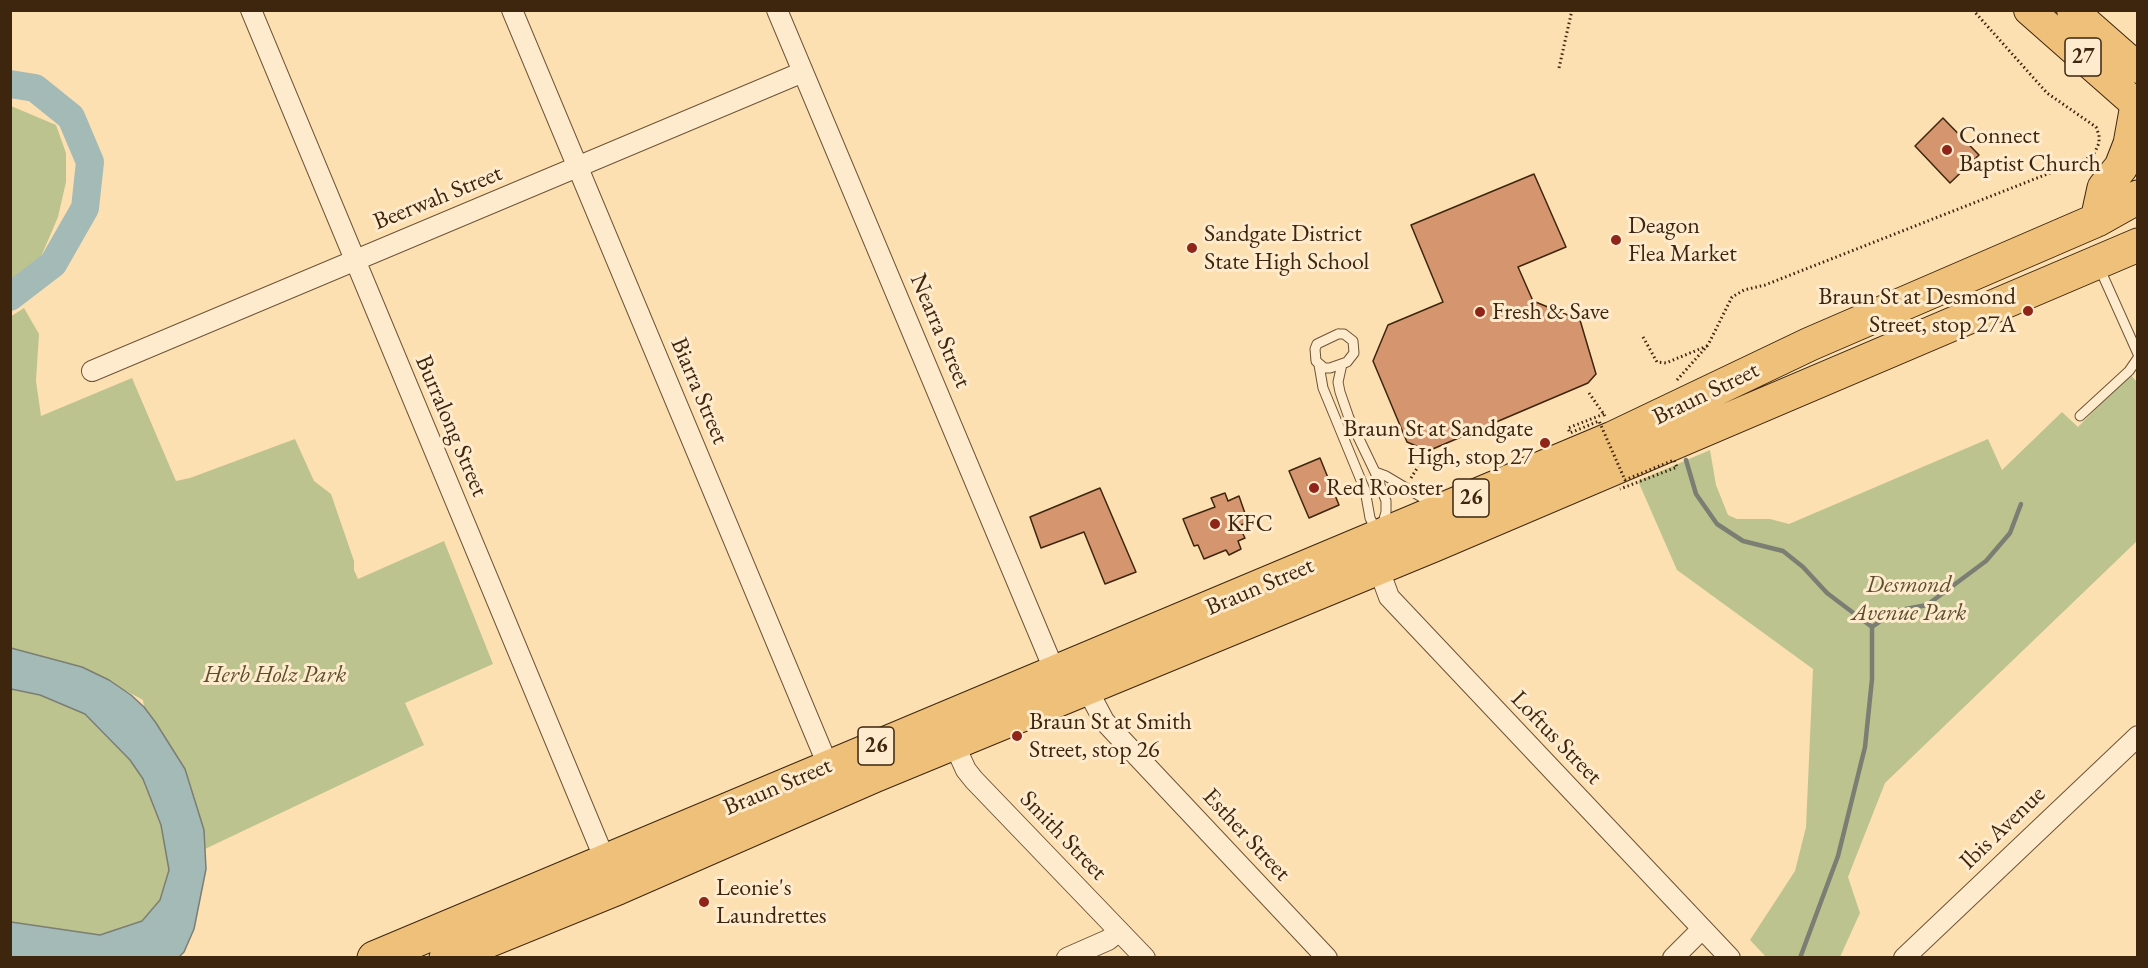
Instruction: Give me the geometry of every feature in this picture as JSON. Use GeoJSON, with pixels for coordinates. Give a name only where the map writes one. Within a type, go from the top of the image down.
{"type":"FeatureCollection","features":[{"type":"Feature","properties":{"kind":"highway"},"geometry":{"type":"LineString","coordinates":[[2097,220],[2103,188],[2121,167],[2130,144],[2137,105]]}},
{"type":"Feature","properties":{"kind":"highway","name":"Braun Street"},"geometry":{"type":"LineString","coordinates":[[458,947],[605,860],[834,778],[954,744],[1087,689],[1379,552],[1448,508],[1645,424],[1810,344],[2097,220],[2138,197]]}},
{"type":"Feature","properties":{"kind":"highway","name":"26"},"geometry":{"type":"LineString","coordinates":[[2097,262],[2138,245]]}},
{"type":"Feature","properties":{"kind":"highway","name":"Braun Street"},"geometry":{"type":"LineString","coordinates":[[374,957],[458,947],[618,888],[834,778],[1055,672],[1379,552],[2097,262]]}},
{"type":"Feature","properties":{"kind":"main road","name":"27"},"geometry":{"type":"LineString","coordinates":[[2029,10],[2137,105]]}},
{"type":"Feature","properties":{"kind":"main road","name":"27"},"geometry":{"type":"LineString","coordinates":[[2072,10],[2138,68]]}},
{"type":"Feature","properties":{"kind":"street","name":"Burralong Street"},"geometry":{"type":"LineString","coordinates":[[250,10],[605,860]]}},
{"type":"Feature","properties":{"kind":"street","name":"Biarra Street"},"geometry":{"type":"LineString","coordinates":[[512,10],[834,778]]}},
{"type":"Feature","properties":{"kind":"street","name":"Nearra Street"},"geometry":{"type":"LineString","coordinates":[[777,10],[1055,672]]}},
{"type":"Feature","properties":{"kind":"street","name":"Beerwah Street"},"geometry":{"type":"LineString","coordinates":[[92,371],[803,72]]}},
{"type":"Feature","properties":{"kind":"street","name":"Loftus Street"},"geometry":{"type":"LineString","coordinates":[[1379,552],[1389,597],[1730,957]]}},
{"type":"Feature","properties":{"kind":"street","name":"Esther Street"},"geometry":{"type":"LineString","coordinates":[[1087,689],[1104,721],[1327,957]]}},
{"type":"Feature","properties":{"kind":"street","name":"Ibis Avenue"},"geometry":{"type":"LineString","coordinates":[[1904,957],[2138,736]]}},
{"type":"Feature","properties":{"kind":"street","name":"Smith Street"},"geometry":{"type":"LineString","coordinates":[[954,744],[966,770],[974,780],[1145,957]]}},
{"type":"Feature","properties":{"kind":"street"},"geometry":{"type":"LineString","coordinates":[[1673,957],[1702,929]]}},
{"type":"Feature","properties":{"kind":"street"},"geometry":{"type":"LineString","coordinates":[[1067,957],[1108,940],[1119,931]]}},
{"type":"Feature","properties":{"kind":"lane"},"geometry":{"type":"LineString","coordinates":[[2080,416],[2129,371],[2138,356],[2097,262]]}},
{"type":"Feature","properties":{"kind":"lane"},"geometry":{"type":"LineString","coordinates":[[1319,365],[1330,368],[1351,358],[1354,347],[1349,337],[1338,334],[1317,344],[1314,355],[1319,365],[1323,388],[1365,490],[1379,552]]}},
{"type":"Feature","properties":{"kind":"lane"},"geometry":{"type":"LineString","coordinates":[[1342,364],[1338,382],[1340,392],[1349,418],[1386,501],[1379,552]]}},
{"type":"Feature","properties":{"kind":"lane"},"geometry":{"type":"LineString","coordinates":[[1375,472],[1386,476],[1429,503],[1448,508]]}},
{"type":"Feature","properties":{"kind":"path"},"geometry":{"type":"LineString","coordinates":[[1559,68],[1572,10]]}},
{"type":"Feature","properties":{"kind":"path"},"geometry":{"type":"LineString","coordinates":[[1674,384],[1708,345],[1732,297],[1744,290],[1765,285],[2088,159],[2094,154],[2099,143],[2096,127],[2047,93],[1972,10]]}},
{"type":"Feature","properties":{"kind":"path"},"geometry":{"type":"LineString","coordinates":[[1643,337],[1657,362],[1666,363],[1708,345]]}},
{"type":"Feature","properties":{"kind":"path"},"geometry":{"type":"LineString","coordinates":[[1589,393],[1607,420]]}},
{"type":"Feature","properties":{"kind":"path"},"geometry":{"type":"LineString","coordinates":[[1604,414],[1568,428],[1570,433],[1599,421],[1625,480],[1674,460],[1677,467],[1620,489]]}},
{"type":"Feature","properties":{"kind":"path"},"geometry":{"type":"LineString","coordinates":[[1410,481],[1421,462]]}},
{"type":"Feature","properties":{"kind":"green space"},"geometry":{"type":"Polygon","coordinates":[[[11,106],[56,125],[66,153],[66,182],[58,217],[40,259],[11,281],[11,106]]]}},
{"type":"Feature","properties":{"kind":"green space","name":"Herb Holz Park"},"geometry":{"type":"Polygon","coordinates":[[[24,308],[39,334],[36,381],[41,416],[132,378],[176,481],[190,478],[295,439],[314,481],[331,494],[358,579],[444,541],[493,664],[405,703],[424,745],[205,849],[204,830],[185,769],[144,707],[143,700],[82,667],[11,648],[10,317],[24,308]]]}},
{"type":"Feature","properties":{"kind":"green space","name":"Desmond Avenue Park"},"geometry":{"type":"Polygon","coordinates":[[[2130,374],[2137,382],[2137,541],[1885,783],[1848,877],[1860,913],[1840,957],[1766,957],[1750,940],[1795,871],[1806,827],[1813,669],[1677,570],[1638,481],[1710,450],[1716,485],[1728,515],[1737,519],[1770,519],[1789,524],[1988,439],[2002,470],[2062,412],[2078,427],[2130,374]]]}},
{"type":"Feature","properties":{"kind":"green space"},"geometry":{"type":"Polygon","coordinates":[[[10,689],[40,695],[85,714],[130,760],[143,779],[161,825],[170,870],[160,900],[141,921],[100,935],[11,922],[10,689]]]}},
{"type":"Feature","properties":{"kind":"water"},"geometry":{"type":"Polygon","coordinates":[[[11,648],[82,667],[109,680],[131,695],[156,723],[185,769],[204,830],[206,869],[194,929],[184,952],[179,957],[11,957],[11,922],[100,935],[142,921],[160,900],[169,870],[161,825],[143,779],[130,760],[85,714],[40,695],[11,689],[11,648]]]}},
{"type":"Feature","properties":{"kind":"building","name":"Connect Baptist Church"},"geometry":{"type":"Polygon","coordinates":[[[1943,118],[1979,155],[1950,183],[1915,146],[1943,118]]]}},
{"type":"Feature","properties":{"kind":"building"},"geometry":{"type":"Polygon","coordinates":[[[1534,174],[1566,247],[1518,267],[1533,301],[1580,320],[1596,374],[1588,383],[1428,451],[1407,442],[1373,361],[1388,325],[1443,302],[1411,225],[1534,174]]]}},
{"type":"Feature","properties":{"kind":"building","name":"Red Rooster"},"geometry":{"type":"Polygon","coordinates":[[[1320,458],[1339,505],[1309,518],[1289,471],[1320,458]]]}},
{"type":"Feature","properties":{"kind":"building"},"geometry":{"type":"Polygon","coordinates":[[[1100,488],[1136,572],[1105,584],[1084,532],[1041,548],[1030,517],[1100,488]]]}},
{"type":"Feature","properties":{"kind":"building","name":"KFC"},"geometry":{"type":"Polygon","coordinates":[[[1225,493],[1228,501],[1239,496],[1248,522],[1239,526],[1245,538],[1238,541],[1241,549],[1229,555],[1226,550],[1204,559],[1198,545],[1194,546],[1183,519],[1215,507],[1211,498],[1225,493]]]}},
{"type":"Feature","properties":{"kind":"waterway"},"geometry":{"type":"LineString","coordinates":[[10,84],[35,88],[71,117],[90,162],[85,208],[53,264],[10,297]]}},
{"type":"Feature","properties":{"kind":"waterway"},"geometry":{"type":"LineString","coordinates":[[1686,460],[1696,494],[1717,524],[1743,541],[1783,551],[1803,567],[1827,593],[1872,627]]}},
{"type":"Feature","properties":{"kind":"waterway"},"geometry":{"type":"LineString","coordinates":[[1800,958],[1838,856],[1865,747],[1872,679],[1872,627],[1895,611],[1927,605],[1986,561],[2010,533],[2021,504]]}},
{"type":"Feature","properties":{"kind":"place","name":"Connect Baptist Church"},"geometry":{"type":"Point","coordinates":[1947,150]}},
{"type":"Feature","properties":{"kind":"place","name":"Deagon Flea Market"},"geometry":{"type":"Point","coordinates":[1616,240]}},
{"type":"Feature","properties":{"kind":"place","name":"Sandgate District State High School"},"geometry":{"type":"Point","coordinates":[1192,248]}},
{"type":"Feature","properties":{"kind":"place","name":"Braun St at Desmond Street, stop 27A"},"geometry":{"type":"Point","coordinates":[2028,311]}},
{"type":"Feature","properties":{"kind":"place","name":"Fresh & Save"},"geometry":{"type":"Point","coordinates":[1480,312]}},
{"type":"Feature","properties":{"kind":"place","name":"Braun St at Sandgate High, stop 27"},"geometry":{"type":"Point","coordinates":[1545,443]}},
{"type":"Feature","properties":{"kind":"place","name":"Red Rooster"},"geometry":{"type":"Point","coordinates":[1314,488]}},
{"type":"Feature","properties":{"kind":"place","name":"KFC"},"geometry":{"type":"Point","coordinates":[1215,524]}},
{"type":"Feature","properties":{"kind":"place","name":"Braun St at Smith Street, stop 26"},"geometry":{"type":"Point","coordinates":[1017,736]}},
{"type":"Feature","properties":{"kind":"place","name":"Leonie's Laundrettes"},"geometry":{"type":"Point","coordinates":[704,902]}}]}
